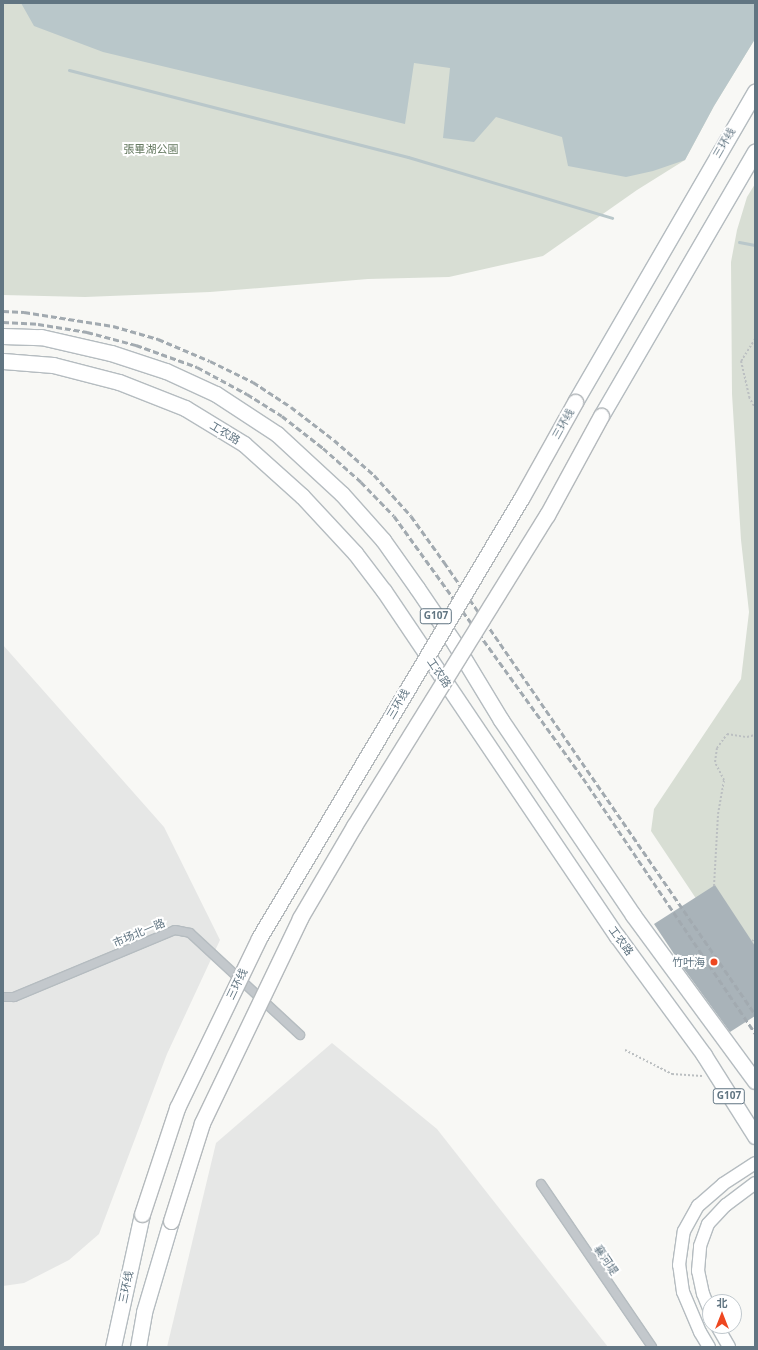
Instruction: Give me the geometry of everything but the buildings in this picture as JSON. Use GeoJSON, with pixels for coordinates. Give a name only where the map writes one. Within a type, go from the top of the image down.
{"type":"FeatureCollection","features":[{"type":"Feature","properties":{"kind":"highway","name":"三环线"},"geometry":{"type":"LineString","coordinates":[[113,1347],[142,1214],[178,1108],[259,938],[522,497],[575,402],[755,91]]}},
{"type":"Feature","properties":{"kind":"highway","name":"三环线"},"geometry":{"type":"LineString","coordinates":[[138,1347],[144,1312],[170,1221],[202,1123],[300,918],[547,515],[601,416],[755,150]]}},
{"type":"Feature","properties":{"kind":"highway","name":"G107"},"geometry":{"type":"LineString","coordinates":[[3,336],[41,337],[111,353],[173,374],[216,394],[277,434],[342,494],[383,540],[417,588],[455,644],[501,720],[633,915],[755,1082]]}},
{"type":"Feature","properties":{"kind":"highway","name":"工农路"},"geometry":{"type":"LineString","coordinates":[[3,361],[53,365],[119,382],[185,408],[244,444],[302,496],[355,553],[384,591],[617,936],[704,1055],[755,1136]]}},
{"type":"Feature","properties":{"kind":"main road"},"geometry":{"type":"LineString","coordinates":[[709,1347],[700,1332],[683,1292],[679,1265],[684,1231],[698,1206],[723,1184],[755,1163]]}},
{"type":"Feature","properties":{"kind":"main road"},"geometry":{"type":"LineString","coordinates":[[703,1294],[698,1271],[700,1246],[708,1224],[726,1205],[755,1183]]}},
{"type":"Feature","properties":{"kind":"main road"},"geometry":{"type":"LineString","coordinates":[[722,1334],[729,1347]]}},
{"type":"Feature","properties":{"kind":"street","name":"市场北一路"},"geometry":{"type":"LineString","coordinates":[[3,997],[14,997],[175,930],[190,933],[300,1035]]}},
{"type":"Feature","properties":{"kind":"street","name":"襄河堤"},"geometry":{"type":"LineString","coordinates":[[542,1184],[652,1347]]}},
{"type":"Feature","properties":{"kind":"path"},"geometry":{"type":"LineString","coordinates":[[755,339],[741,361],[749,397],[755,408]]}},
{"type":"Feature","properties":{"kind":"path"},"geometry":{"type":"LineString","coordinates":[[714,886],[718,814],[724,780],[715,762],[717,748],[727,734],[748,737],[755,735]]}},
{"type":"Feature","properties":{"kind":"path"},"geometry":{"type":"LineString","coordinates":[[625,1050],[672,1074],[717,1076]]}},
{"type":"Feature","properties":{"kind":"shaded area"},"geometry":{"type":"Polygon","coordinates":[[[21,3],[755,3],[755,39],[714,106],[685,160],[653,171],[626,177],[568,166],[562,137],[496,117],[474,142],[443,138],[450,68],[414,63],[405,124],[103,52],[34,26],[21,3]]]}},
{"type":"Feature","properties":{"kind":"shaded area"},"geometry":{"type":"Polygon","coordinates":[[[3,645],[164,827],[220,940],[167,1054],[99,1234],[69,1260],[24,1283],[3,1286],[3,645]]]}},
{"type":"Feature","properties":{"kind":"shaded area"},"geometry":{"type":"Polygon","coordinates":[[[332,1043],[437,1129],[608,1347],[167,1347],[216,1143],[332,1043]]]}},
{"type":"Feature","properties":{"kind":"green space","name":"張畢湖公園"},"geometry":{"type":"Polygon","coordinates":[[[3,3],[755,3],[755,39],[714,106],[685,160],[637,190],[543,256],[449,277],[368,279],[210,292],[85,297],[3,295],[3,3]]]}},
{"type":"Feature","properties":{"kind":"green space"},"geometry":{"type":"Polygon","coordinates":[[[755,184],[755,987],[651,831],[654,809],[741,679],[749,612],[741,540],[732,394],[731,262],[737,230],[747,197],[755,184]]]}},
{"type":"Feature","properties":{"kind":"waterway"},"geometry":{"type":"LineString","coordinates":[[69,70],[408,157],[612,218]]}},
{"type":"Feature","properties":{"kind":"waterway"},"geometry":{"type":"LineString","coordinates":[[739,242],[755,245]]}},
{"type":"Feature","properties":{"kind":"railway"},"geometry":{"type":"LineString","coordinates":[[3,311],[24,312],[113,326],[158,339],[210,361],[253,382],[291,407],[334,440],[374,475],[411,516],[444,562],[755,1014]]}},
{"type":"Feature","properties":{"kind":"railway"},"geometry":{"type":"LineString","coordinates":[[3,322],[38,324],[87,332],[136,345],[197,367],[247,394],[282,416],[323,448],[361,482],[394,516],[583,778],[755,1033]]}},
{"type":"Feature","properties":{"kind":"place","name":"竹叶海"},"geometry":{"type":"Point","coordinates":[714,962]}}]}
